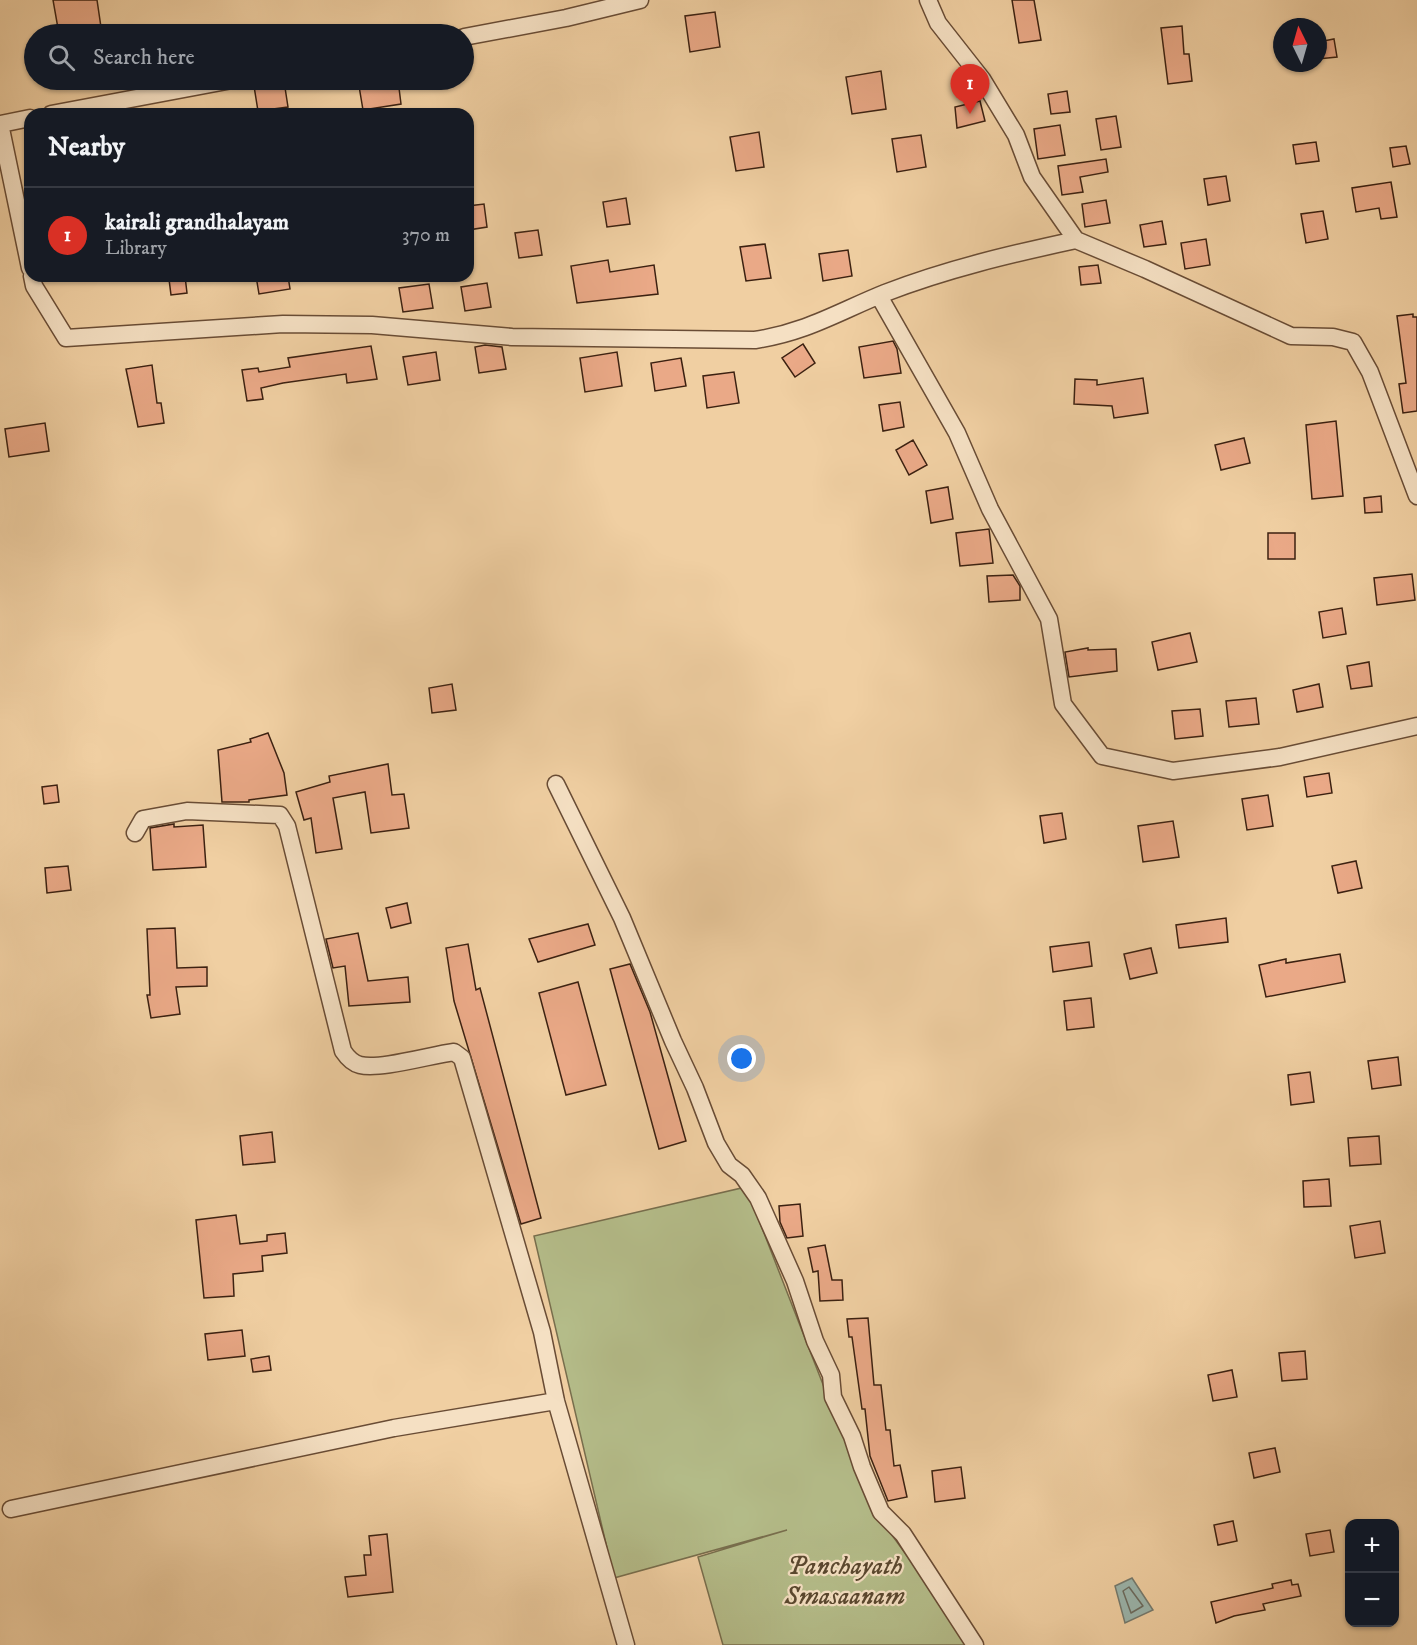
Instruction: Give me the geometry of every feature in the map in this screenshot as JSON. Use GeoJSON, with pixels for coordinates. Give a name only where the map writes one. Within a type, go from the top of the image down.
{"type":"FeatureCollection","features":[{"type":"Feature","properties":{"kind":"street"},"geometry":{"type":"LineString","coordinates":[[474,35],[566,18],[640,0]]}},
{"type":"Feature","properties":{"kind":"street"},"geometry":{"type":"LineString","coordinates":[[928,0],[938,23],[987,88],[1016,135],[1032,177],[1076,240],[1145,268],[1291,336],[1333,337],[1353,342],[1370,372],[1417,496]]}},
{"type":"Feature","properties":{"kind":"street"},"geometry":{"type":"LineString","coordinates":[[83,108],[179,90]]}},
{"type":"Feature","properties":{"kind":"street"},"geometry":{"type":"LineString","coordinates":[[24,119],[0,124],[24,239]]}},
{"type":"Feature","properties":{"kind":"street"},"geometry":{"type":"LineString","coordinates":[[33,282],[66,338],[294,324],[372,325],[512,337],[755,340],[785,335],[821,323],[879,296],[987,259],[1076,240]]}},
{"type":"Feature","properties":{"kind":"street"},"geometry":{"type":"LineString","coordinates":[[879,296],[957,433],[990,509],[1049,619],[1063,704],[1102,756],[1173,771],[1280,758],[1417,726]]}},
{"type":"Feature","properties":{"kind":"street"},"geometry":{"type":"LineString","coordinates":[[556,784],[622,918],[695,1088],[716,1143],[729,1165],[742,1175],[758,1198],[795,1281],[815,1341],[831,1375],[833,1397],[852,1436],[881,1512],[903,1534],[975,1645]]}},
{"type":"Feature","properties":{"kind":"street"},"geometry":{"type":"LineString","coordinates":[[135,833],[143,819],[187,811],[280,815],[287,826],[343,1051],[348,1059],[360,1065],[376,1065],[454,1052],[462,1059],[542,1332],[556,1401],[626,1645]]}},
{"type":"Feature","properties":{"kind":"street"},"geometry":{"type":"LineString","coordinates":[[11,1509],[394,1428],[556,1401]]}},
{"type":"Feature","properties":{"kind":"green space","name":"Panchayath Smasaanam"},"geometry":{"type":"Polygon","coordinates":[[[746,1187],[870,1505],[972,1645],[723,1645],[698,1557],[787,1530],[614,1578],[534,1236],[746,1187]]]}},
{"type":"Feature","properties":{"kind":"water"},"geometry":{"type":"Polygon","coordinates":[[[1132,1578],[1153,1610],[1125,1623],[1115,1586],[1132,1578]]]}},
{"type":"Feature","properties":{"kind":"building"},"geometry":{"type":"Polygon","coordinates":[[[53,0],[97,0],[101,24],[57,24],[53,0]]]}},
{"type":"Feature","properties":{"kind":"building"},"geometry":{"type":"Polygon","coordinates":[[[1012,0],[1034,0],[1041,40],[1019,43],[1012,0]]]}},
{"type":"Feature","properties":{"kind":"building"},"geometry":{"type":"Polygon","coordinates":[[[715,12],[720,47],[690,52],[685,16],[715,12]]]}},
{"type":"Feature","properties":{"kind":"building"},"geometry":{"type":"Polygon","coordinates":[[[1182,26],[1184,54],[1189,54],[1192,81],[1168,84],[1161,28],[1182,26]]]}},
{"type":"Feature","properties":{"kind":"building"},"geometry":{"type":"Polygon","coordinates":[[[1334,39],[1337,57],[1327,58],[1327,40],[1334,39]]]}},
{"type":"Feature","properties":{"kind":"building"},"geometry":{"type":"Polygon","coordinates":[[[881,71],[886,109],[852,114],[846,77],[881,71]]]}},
{"type":"Feature","properties":{"kind":"building"},"geometry":{"type":"Polygon","coordinates":[[[255,90],[285,90],[288,107],[258,108],[255,90]]]}},
{"type":"Feature","properties":{"kind":"building"},"geometry":{"type":"Polygon","coordinates":[[[360,90],[399,90],[401,104],[363,108],[360,90]]]}},
{"type":"Feature","properties":{"kind":"building"},"geometry":{"type":"Polygon","coordinates":[[[1067,91],[1070,112],[1051,114],[1048,94],[1067,91]]]}},
{"type":"Feature","properties":{"kind":"building"},"geometry":{"type":"Polygon","coordinates":[[[980,101],[985,121],[957,128],[955,107],[980,101]]]}},
{"type":"Feature","properties":{"kind":"building"},"geometry":{"type":"Polygon","coordinates":[[[1116,116],[1121,147],[1101,150],[1096,119],[1116,116]]]}},
{"type":"Feature","properties":{"kind":"building"},"geometry":{"type":"Polygon","coordinates":[[[1060,125],[1065,155],[1038,159],[1034,129],[1060,125]]]}},
{"type":"Feature","properties":{"kind":"building"},"geometry":{"type":"Polygon","coordinates":[[[759,132],[764,167],[736,171],[730,137],[759,132]]]}},
{"type":"Feature","properties":{"kind":"building"},"geometry":{"type":"Polygon","coordinates":[[[921,135],[926,167],[897,172],[892,139],[921,135]]]}},
{"type":"Feature","properties":{"kind":"building"},"geometry":{"type":"Polygon","coordinates":[[[1316,142],[1319,161],[1296,164],[1293,145],[1316,142]]]}},
{"type":"Feature","properties":{"kind":"building"},"geometry":{"type":"Polygon","coordinates":[[[1406,146],[1410,164],[1393,167],[1390,148],[1406,146]]]}},
{"type":"Feature","properties":{"kind":"building"},"geometry":{"type":"Polygon","coordinates":[[[1106,159],[1108,172],[1080,177],[1083,192],[1062,195],[1058,166],[1106,159]]]}},
{"type":"Feature","properties":{"kind":"building"},"geometry":{"type":"Polygon","coordinates":[[[1226,176],[1230,201],[1208,205],[1204,179],[1226,176]]]}},
{"type":"Feature","properties":{"kind":"building"},"geometry":{"type":"Polygon","coordinates":[[[1391,182],[1397,217],[1381,219],[1379,208],[1356,212],[1352,188],[1391,182]]]}},
{"type":"Feature","properties":{"kind":"building"},"geometry":{"type":"Polygon","coordinates":[[[626,198],[630,224],[607,227],[603,202],[626,198]]]}},
{"type":"Feature","properties":{"kind":"building"},"geometry":{"type":"Polygon","coordinates":[[[1106,200],[1110,223],[1085,227],[1082,204],[1106,200]]]}},
{"type":"Feature","properties":{"kind":"building"},"geometry":{"type":"Polygon","coordinates":[[[484,204],[487,227],[474,229],[474,205],[484,204]]]}},
{"type":"Feature","properties":{"kind":"building"},"geometry":{"type":"Polygon","coordinates":[[[1323,211],[1328,239],[1306,243],[1301,214],[1323,211]]]}},
{"type":"Feature","properties":{"kind":"building"},"geometry":{"type":"Polygon","coordinates":[[[1162,221],[1166,244],[1144,247],[1140,225],[1162,221]]]}},
{"type":"Feature","properties":{"kind":"building"},"geometry":{"type":"Polygon","coordinates":[[[538,230],[542,255],[519,258],[515,233],[538,230]]]}},
{"type":"Feature","properties":{"kind":"building"},"geometry":{"type":"Polygon","coordinates":[[[1206,239],[1210,265],[1185,269],[1181,243],[1206,239]]]}},
{"type":"Feature","properties":{"kind":"building"},"geometry":{"type":"Polygon","coordinates":[[[765,244],[771,278],[746,281],[740,247],[765,244]]]}},
{"type":"Feature","properties":{"kind":"building"},"geometry":{"type":"Polygon","coordinates":[[[848,250],[852,276],[823,281],[819,254],[848,250]]]}},
{"type":"Feature","properties":{"kind":"building"},"geometry":{"type":"Polygon","coordinates":[[[608,260],[610,272],[654,265],[658,294],[577,303],[571,266],[608,260]]]}},
{"type":"Feature","properties":{"kind":"building"},"geometry":{"type":"Polygon","coordinates":[[[1098,265],[1101,283],[1081,285],[1079,267],[1098,265]]]}},
{"type":"Feature","properties":{"kind":"building"},"geometry":{"type":"Polygon","coordinates":[[[169,282],[186,282],[187,293],[171,295],[169,282]]]}},
{"type":"Feature","properties":{"kind":"building"},"geometry":{"type":"Polygon","coordinates":[[[257,282],[289,282],[290,289],[259,294],[257,282]]]}},
{"type":"Feature","properties":{"kind":"building"},"geometry":{"type":"Polygon","coordinates":[[[487,283],[491,307],[465,311],[461,287],[487,283]]]}},
{"type":"Feature","properties":{"kind":"building"},"geometry":{"type":"Polygon","coordinates":[[[429,284],[433,308],[403,312],[399,288],[429,284]]]}},
{"type":"Feature","properties":{"kind":"building"},"geometry":{"type":"Polygon","coordinates":[[[1413,314],[1413,317],[1417,317],[1417,411],[1403,413],[1399,384],[1406,383],[1397,316],[1413,314]]]}},
{"type":"Feature","properties":{"kind":"building"},"geometry":{"type":"Polygon","coordinates":[[[893,341],[897,349],[901,373],[864,378],[859,347],[893,341]]]}},
{"type":"Feature","properties":{"kind":"building"},"geometry":{"type":"Polygon","coordinates":[[[803,344],[815,363],[795,377],[782,358],[803,344]]]}},
{"type":"Feature","properties":{"kind":"building"},"geometry":{"type":"Polygon","coordinates":[[[485,345],[502,347],[506,369],[479,373],[475,347],[485,345]]]}},
{"type":"Feature","properties":{"kind":"building"},"geometry":{"type":"Polygon","coordinates":[[[371,346],[377,379],[347,383],[346,374],[283,383],[261,388],[263,399],[247,401],[242,370],[258,368],[259,372],[290,367],[288,358],[371,346]]]}},
{"type":"Feature","properties":{"kind":"building"},"geometry":{"type":"Polygon","coordinates":[[[436,352],[440,380],[408,385],[403,357],[436,352]]]}},
{"type":"Feature","properties":{"kind":"building"},"geometry":{"type":"Polygon","coordinates":[[[617,352],[622,386],[585,392],[580,358],[617,352]]]}},
{"type":"Feature","properties":{"kind":"building"},"geometry":{"type":"Polygon","coordinates":[[[681,358],[686,386],[655,391],[651,363],[681,358]]]}},
{"type":"Feature","properties":{"kind":"building"},"geometry":{"type":"Polygon","coordinates":[[[152,365],[157,403],[161,403],[164,423],[138,427],[126,369],[152,365]]]}},
{"type":"Feature","properties":{"kind":"building"},"geometry":{"type":"Polygon","coordinates":[[[734,372],[739,403],[707,408],[703,376],[734,372]]]}},
{"type":"Feature","properties":{"kind":"building"},"geometry":{"type":"Polygon","coordinates":[[[1143,378],[1148,413],[1114,418],[1112,406],[1074,404],[1075,379],[1097,380],[1097,385],[1143,378]]]}},
{"type":"Feature","properties":{"kind":"building"},"geometry":{"type":"Polygon","coordinates":[[[900,402],[904,427],[883,431],[879,405],[900,402]]]}},
{"type":"Feature","properties":{"kind":"building"},"geometry":{"type":"Polygon","coordinates":[[[1336,421],[1343,496],[1312,499],[1306,425],[1336,421]]]}},
{"type":"Feature","properties":{"kind":"building"},"geometry":{"type":"Polygon","coordinates":[[[45,423],[49,451],[9,457],[5,429],[45,423]]]}},
{"type":"Feature","properties":{"kind":"building"},"geometry":{"type":"Polygon","coordinates":[[[1244,438],[1250,463],[1221,470],[1215,445],[1244,438]]]}},
{"type":"Feature","properties":{"kind":"building"},"geometry":{"type":"Polygon","coordinates":[[[913,440],[927,465],[909,475],[896,450],[913,440]]]}},
{"type":"Feature","properties":{"kind":"building"},"geometry":{"type":"Polygon","coordinates":[[[948,487],[953,519],[931,523],[926,491],[948,487]]]}},
{"type":"Feature","properties":{"kind":"building"},"geometry":{"type":"Polygon","coordinates":[[[1381,496],[1382,512],[1365,513],[1364,498],[1381,496]]]}},
{"type":"Feature","properties":{"kind":"building"},"geometry":{"type":"Polygon","coordinates":[[[989,529],[993,563],[960,566],[956,533],[989,529]]]}},
{"type":"Feature","properties":{"kind":"building"},"geometry":{"type":"Polygon","coordinates":[[[1268,533],[1295,533],[1295,559],[1268,559],[1268,533]]]}},
{"type":"Feature","properties":{"kind":"building"},"geometry":{"type":"Polygon","coordinates":[[[1412,574],[1415,600],[1377,605],[1374,578],[1412,574]]]}},
{"type":"Feature","properties":{"kind":"building"},"geometry":{"type":"Polygon","coordinates":[[[1013,575],[1020,586],[1020,600],[989,602],[987,576],[1013,575]]]}},
{"type":"Feature","properties":{"kind":"building"},"geometry":{"type":"Polygon","coordinates":[[[1342,608],[1346,634],[1323,638],[1319,612],[1342,608]]]}},
{"type":"Feature","properties":{"kind":"building"},"geometry":{"type":"Polygon","coordinates":[[[1190,633],[1197,662],[1158,670],[1152,642],[1190,633]]]}},
{"type":"Feature","properties":{"kind":"building"},"geometry":{"type":"Polygon","coordinates":[[[1088,648],[1088,650],[1116,649],[1117,671],[1069,677],[1065,652],[1088,648]]]}},
{"type":"Feature","properties":{"kind":"building"},"geometry":{"type":"Polygon","coordinates":[[[1369,662],[1372,686],[1351,689],[1347,666],[1369,662]]]}},
{"type":"Feature","properties":{"kind":"building"},"geometry":{"type":"Polygon","coordinates":[[[452,684],[456,710],[432,713],[429,688],[452,684]]]}},
{"type":"Feature","properties":{"kind":"building"},"geometry":{"type":"Polygon","coordinates":[[[1319,684],[1323,707],[1297,712],[1293,690],[1319,684]]]}},
{"type":"Feature","properties":{"kind":"building"},"geometry":{"type":"Polygon","coordinates":[[[1256,698],[1259,724],[1229,727],[1226,701],[1256,698]]]}},
{"type":"Feature","properties":{"kind":"building"},"geometry":{"type":"Polygon","coordinates":[[[1200,709],[1203,736],[1175,739],[1172,711],[1200,709]]]}},
{"type":"Feature","properties":{"kind":"building"},"geometry":{"type":"Polygon","coordinates":[[[268,733],[284,773],[287,795],[249,800],[249,802],[222,802],[218,750],[251,742],[250,739],[268,733]]]}},
{"type":"Feature","properties":{"kind":"building"},"geometry":{"type":"Polygon","coordinates":[[[388,764],[392,795],[404,794],[409,828],[371,833],[365,792],[333,798],[342,849],[316,853],[311,818],[304,820],[296,792],[330,782],[329,776],[388,764]]]}},
{"type":"Feature","properties":{"kind":"building"},"geometry":{"type":"Polygon","coordinates":[[[1329,773],[1332,793],[1307,797],[1304,777],[1329,773]]]}},
{"type":"Feature","properties":{"kind":"building"},"geometry":{"type":"Polygon","coordinates":[[[57,785],[59,802],[44,804],[42,787],[57,785]]]}},
{"type":"Feature","properties":{"kind":"building"},"geometry":{"type":"Polygon","coordinates":[[[1268,795],[1273,826],[1247,830],[1242,799],[1268,795]]]}},
{"type":"Feature","properties":{"kind":"building"},"geometry":{"type":"Polygon","coordinates":[[[1062,813],[1066,839],[1044,843],[1040,816],[1062,813]]]}},
{"type":"Feature","properties":{"kind":"building"},"geometry":{"type":"Polygon","coordinates":[[[1173,821],[1179,857],[1143,862],[1138,826],[1173,821]]]}},
{"type":"Feature","properties":{"kind":"building"},"geometry":{"type":"Polygon","coordinates":[[[174,824],[174,827],[203,825],[206,867],[153,870],[150,828],[174,824]]]}},
{"type":"Feature","properties":{"kind":"building"},"geometry":{"type":"Polygon","coordinates":[[[1356,861],[1362,888],[1338,893],[1332,866],[1356,861]]]}},
{"type":"Feature","properties":{"kind":"building"},"geometry":{"type":"Polygon","coordinates":[[[68,866],[71,890],[47,893],[45,868],[68,866]]]}},
{"type":"Feature","properties":{"kind":"building"},"geometry":{"type":"Polygon","coordinates":[[[407,903],[411,923],[391,928],[386,908],[407,903]]]}},
{"type":"Feature","properties":{"kind":"building"},"geometry":{"type":"Polygon","coordinates":[[[1226,918],[1228,942],[1179,948],[1176,925],[1226,918]]]}},
{"type":"Feature","properties":{"kind":"building"},"geometry":{"type":"Polygon","coordinates":[[[588,924],[595,945],[538,962],[529,939],[588,924]]]}},
{"type":"Feature","properties":{"kind":"building"},"geometry":{"type":"Polygon","coordinates":[[[175,928],[177,968],[207,967],[207,986],[176,987],[180,1014],[151,1018],[147,995],[150,995],[147,929],[175,928]]]}},
{"type":"Feature","properties":{"kind":"building"},"geometry":{"type":"Polygon","coordinates":[[[358,933],[368,981],[408,977],[410,1002],[349,1006],[345,966],[333,968],[326,939],[358,933]]]}},
{"type":"Feature","properties":{"kind":"building"},"geometry":{"type":"Polygon","coordinates":[[[1089,942],[1092,966],[1053,972],[1050,947],[1089,942]]]}},
{"type":"Feature","properties":{"kind":"building"},"geometry":{"type":"Polygon","coordinates":[[[468,944],[476,990],[480,988],[541,1218],[521,1224],[454,1001],[446,948],[468,944]]]}},
{"type":"Feature","properties":{"kind":"building"},"geometry":{"type":"Polygon","coordinates":[[[1151,948],[1157,973],[1130,979],[1124,954],[1151,948]]]}},
{"type":"Feature","properties":{"kind":"building"},"geometry":{"type":"Polygon","coordinates":[[[1340,954],[1345,982],[1266,997],[1259,965],[1286,959],[1286,963],[1340,954]]]}},
{"type":"Feature","properties":{"kind":"building"},"geometry":{"type":"Polygon","coordinates":[[[630,964],[650,1012],[686,1141],[659,1149],[610,969],[630,964]]]}},
{"type":"Feature","properties":{"kind":"building"},"geometry":{"type":"Polygon","coordinates":[[[578,982],[606,1085],[566,1095],[539,993],[578,982]]]}},
{"type":"Feature","properties":{"kind":"building"},"geometry":{"type":"Polygon","coordinates":[[[1091,998],[1094,1027],[1067,1030],[1064,1001],[1091,998]]]}},
{"type":"Feature","properties":{"kind":"building"},"geometry":{"type":"Polygon","coordinates":[[[1398,1057],[1401,1085],[1372,1089],[1368,1061],[1398,1057]]]}},
{"type":"Feature","properties":{"kind":"building"},"geometry":{"type":"Polygon","coordinates":[[[1310,1072],[1314,1102],[1291,1105],[1288,1075],[1310,1072]]]}},
{"type":"Feature","properties":{"kind":"building"},"geometry":{"type":"Polygon","coordinates":[[[272,1132],[275,1162],[243,1165],[240,1136],[272,1132]]]}},
{"type":"Feature","properties":{"kind":"building"},"geometry":{"type":"Polygon","coordinates":[[[1379,1136],[1381,1164],[1350,1166],[1348,1138],[1379,1136]]]}},
{"type":"Feature","properties":{"kind":"building"},"geometry":{"type":"Polygon","coordinates":[[[1329,1179],[1331,1206],[1304,1207],[1303,1181],[1329,1179]]]}},
{"type":"Feature","properties":{"kind":"building"},"geometry":{"type":"Polygon","coordinates":[[[800,1204],[803,1236],[787,1238],[780,1222],[779,1206],[800,1204]]]}},
{"type":"Feature","properties":{"kind":"building"},"geometry":{"type":"Polygon","coordinates":[[[236,1215],[240,1244],[267,1241],[267,1235],[285,1233],[287,1253],[262,1256],[263,1271],[233,1274],[234,1296],[204,1298],[196,1220],[236,1215]]]}},
{"type":"Feature","properties":{"kind":"building"},"geometry":{"type":"Polygon","coordinates":[[[1380,1221],[1385,1253],[1355,1258],[1350,1226],[1380,1221]]]}},
{"type":"Feature","properties":{"kind":"building"},"geometry":{"type":"Polygon","coordinates":[[[825,1245],[832,1280],[842,1280],[843,1300],[820,1301],[818,1271],[813,1272],[808,1248],[825,1245]]]}},
{"type":"Feature","properties":{"kind":"building"},"geometry":{"type":"Polygon","coordinates":[[[868,1318],[874,1385],[881,1385],[886,1430],[890,1430],[894,1466],[900,1465],[907,1497],[888,1501],[870,1456],[865,1409],[862,1409],[852,1337],[849,1337],[847,1319],[868,1318]]]}},
{"type":"Feature","properties":{"kind":"building"},"geometry":{"type":"Polygon","coordinates":[[[242,1330],[245,1356],[208,1360],[205,1334],[242,1330]]]}},
{"type":"Feature","properties":{"kind":"building"},"geometry":{"type":"Polygon","coordinates":[[[1305,1351],[1307,1379],[1282,1381],[1279,1353],[1305,1351]]]}},
{"type":"Feature","properties":{"kind":"building"},"geometry":{"type":"Polygon","coordinates":[[[269,1356],[271,1370],[253,1372],[251,1359],[269,1356]]]}},
{"type":"Feature","properties":{"kind":"building"},"geometry":{"type":"Polygon","coordinates":[[[1232,1370],[1237,1397],[1213,1401],[1208,1375],[1232,1370]]]}},
{"type":"Feature","properties":{"kind":"building"},"geometry":{"type":"Polygon","coordinates":[[[1275,1448],[1280,1472],[1254,1478],[1249,1453],[1275,1448]]]}},
{"type":"Feature","properties":{"kind":"building"},"geometry":{"type":"Polygon","coordinates":[[[961,1467],[965,1498],[935,1502],[932,1471],[961,1467]]]}},
{"type":"Feature","properties":{"kind":"building"},"geometry":{"type":"Polygon","coordinates":[[[1233,1521],[1237,1541],[1218,1545],[1214,1525],[1233,1521]]]}},
{"type":"Feature","properties":{"kind":"building"},"geometry":{"type":"Polygon","coordinates":[[[1330,1530],[1334,1552],[1310,1556],[1306,1534],[1330,1530]]]}},
{"type":"Feature","properties":{"kind":"building"},"geometry":{"type":"Polygon","coordinates":[[[387,1534],[393,1592],[348,1597],[345,1577],[366,1575],[364,1555],[371,1555],[369,1536],[387,1534]]]}},
{"type":"Feature","properties":{"kind":"building"},"geometry":{"type":"Polygon","coordinates":[[[1291,1580],[1292,1585],[1298,1584],[1301,1596],[1263,1604],[1265,1610],[1234,1616],[1216,1623],[1211,1602],[1273,1588],[1272,1584],[1291,1580]]]}},
{"type":"Feature","properties":{"kind":"place","name":"kairali grandhalayam"},"geometry":{"type":"Point","coordinates":[970,114]}}]}
